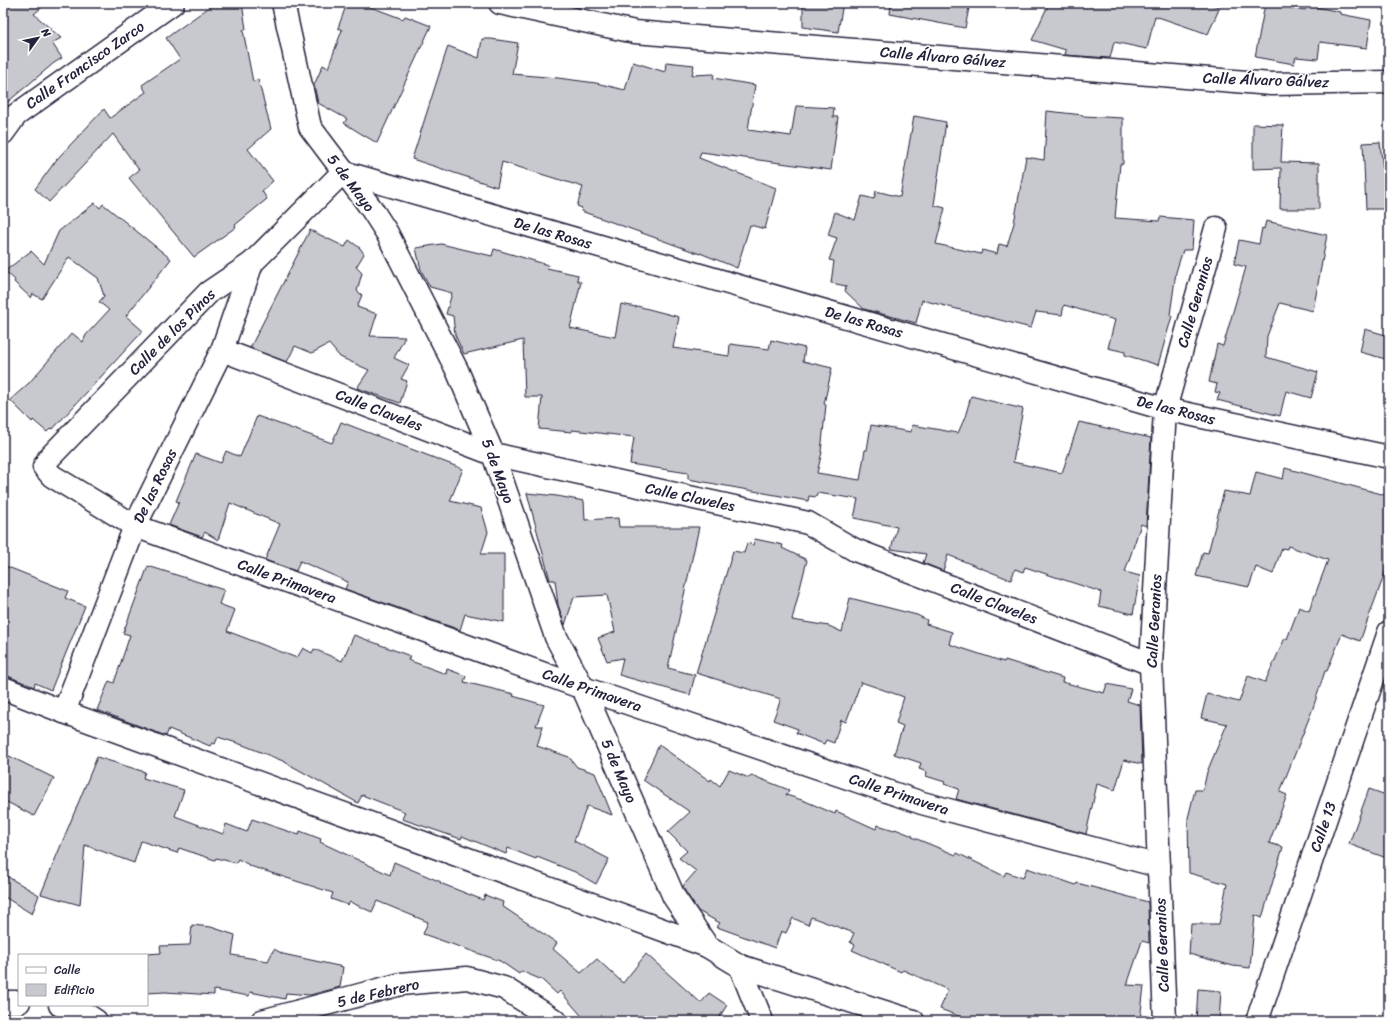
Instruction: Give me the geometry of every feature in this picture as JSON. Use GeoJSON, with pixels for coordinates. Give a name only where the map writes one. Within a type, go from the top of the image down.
{"type":"FeatureCollection","features":[{"type":"Feature","properties":{"kind":"street","name":"Calle Francisco Zarco"},"geometry":{"type":"LineString","coordinates":[[3,133],[9,108],[173,3]]}},
{"type":"Feature","properties":{"kind":"street","name":"5 de Mayo"},"geometry":{"type":"LineString","coordinates":[[283,3],[310,128],[371,208],[387,232],[457,370],[493,454],[556,637],[583,688],[674,897],[707,946]]}},
{"type":"Feature","properties":{"kind":"street","name":"Calle Álvaro Gálvez"},"geometry":{"type":"LineString","coordinates":[[500,3],[635,32],[1271,84],[1389,82]]}},
{"type":"Feature","properties":{"kind":"street","name":"Calle de los Pinos"},"geometry":{"type":"LineString","coordinates":[[44,468],[49,458],[209,292],[252,263],[343,172]]}},
{"type":"Feature","properties":{"kind":"street","name":"De las Rosas"},"geometry":{"type":"LineString","coordinates":[[343,172],[1165,409],[1389,457]]}},
{"type":"Feature","properties":{"kind":"street","name":"Calle Geranios"},"geometry":{"type":"LineString","coordinates":[[1165,1021],[1151,664],[1165,409],[1216,228]]}},
{"type":"Feature","properties":{"kind":"street","name":"De las Rosas"},"geometry":{"type":"LineString","coordinates":[[64,712],[135,526],[222,350],[252,263]]}},
{"type":"Feature","properties":{"kind":"street","name":"Calle Claveles"},"geometry":{"type":"LineString","coordinates":[[222,350],[493,454],[808,522],[855,550],[1151,664]]}},
{"type":"Feature","properties":{"kind":"street","name":"Calle Primavera"},"geometry":{"type":"LineString","coordinates":[[44,468],[52,476],[135,526],[583,688],[922,803],[1159,866]]}},
{"type":"Feature","properties":{"kind":"street","name":"Calle 13"},"geometry":{"type":"LineString","coordinates":[[1256,1021],[1389,632]]}},
{"type":"Feature","properties":{"kind":"street"},"geometry":{"type":"LineString","coordinates":[[3,688],[64,712],[707,946],[740,966],[913,1021]]}},
{"type":"Feature","properties":{"kind":"street"},"geometry":{"type":"LineString","coordinates":[[740,966],[762,1021]]}},
{"type":"Feature","properties":{"kind":"street","name":"5 de Febrero"},"geometry":{"type":"LineString","coordinates":[[262,1021],[401,984],[467,978],[504,988],[556,1021]]}},
{"type":"Feature","properties":{"kind":"street"},"geometry":{"type":"LineString","coordinates":[[3,1002],[18,1002]]}},
{"type":"Feature","properties":{"kind":"street"},"geometry":{"type":"LineString","coordinates":[[63,1006],[87,1015],[96,1021]]}},
{"type":"Feature","properties":{"kind":"building"},"geometry":{"type":"Polygon","coordinates":[[[12,3],[47,3],[34,14],[61,38],[52,43],[62,58],[3,106],[3,11],[12,3]]]}},
{"type":"Feature","properties":{"kind":"building"},"geometry":{"type":"Polygon","coordinates":[[[215,3],[242,3],[246,29],[243,30],[253,82],[258,79],[271,129],[248,149],[273,181],[262,191],[267,199],[235,225],[236,227],[194,257],[129,178],[139,170],[113,134],[49,202],[35,189],[57,159],[104,109],[110,118],[146,92],[142,85],[180,59],[166,38],[215,3]]]}},
{"type":"Feature","properties":{"kind":"building"},"geometry":{"type":"Polygon","coordinates":[[[347,3],[360,3],[403,19],[405,16],[431,26],[377,143],[344,123],[347,119],[318,103],[314,85],[323,65],[328,68],[342,30],[338,28],[347,3]]]}},
{"type":"Feature","properties":{"kind":"building"},"geometry":{"type":"Polygon","coordinates":[[[803,3],[843,3],[838,32],[803,27],[803,3]]]}},
{"type":"Feature","properties":{"kind":"building"},"geometry":{"type":"Polygon","coordinates":[[[891,3],[970,3],[965,28],[890,14],[891,3]]]}},
{"type":"Feature","properties":{"kind":"building"},"geometry":{"type":"Polygon","coordinates":[[[1049,3],[1206,3],[1220,7],[1208,34],[1155,16],[1147,49],[1114,42],[1110,58],[1065,55],[1066,50],[1032,40],[1049,3]]]}},
{"type":"Feature","properties":{"kind":"building"},"geometry":{"type":"Polygon","coordinates":[[[1265,4],[1305,10],[1307,5],[1340,12],[1340,14],[1371,20],[1367,48],[1320,42],[1318,59],[1296,57],[1294,64],[1255,57],[1265,4]]]}},
{"type":"Feature","properties":{"kind":"building"},"geometry":{"type":"Polygon","coordinates":[[[482,39],[518,43],[512,74],[596,83],[625,90],[633,62],[665,72],[666,62],[694,65],[692,75],[714,74],[713,78],[755,85],[748,130],[791,136],[796,106],[834,108],[833,117],[838,117],[831,170],[701,152],[699,158],[776,188],[765,229],[750,225],[737,268],[700,253],[581,211],[582,208],[577,206],[583,187],[502,162],[497,187],[412,159],[448,46],[479,58],[482,39]]]}},
{"type":"Feature","properties":{"kind":"building"},"geometry":{"type":"Polygon","coordinates":[[[1047,111],[1083,116],[1123,118],[1123,164],[1120,164],[1115,218],[1159,221],[1160,217],[1194,220],[1192,250],[1183,250],[1176,272],[1170,315],[1172,316],[1158,365],[1125,355],[1125,352],[1108,348],[1115,320],[1064,305],[1062,315],[1036,312],[1031,328],[922,300],[916,323],[864,309],[845,291],[846,286],[831,283],[834,261],[829,260],[837,238],[828,235],[835,212],[855,220],[862,196],[874,199],[876,191],[900,197],[914,116],[946,122],[934,205],[945,208],[936,244],[981,254],[982,250],[997,254],[999,244],[1007,246],[1014,223],[1026,157],[1044,160],[1047,111]]]}},
{"type":"Feature","properties":{"kind":"building"},"geometry":{"type":"Polygon","coordinates":[[[1253,124],[1283,125],[1281,162],[1319,163],[1319,209],[1280,209],[1281,168],[1253,169],[1253,124]]]}},
{"type":"Feature","properties":{"kind":"building"},"geometry":{"type":"Polygon","coordinates":[[[1380,142],[1387,209],[1366,209],[1363,143],[1380,142]]]}},
{"type":"Feature","properties":{"kind":"building"},"geometry":{"type":"Polygon","coordinates":[[[95,203],[100,208],[103,204],[171,259],[126,316],[143,331],[53,429],[51,428],[47,432],[33,420],[32,422],[10,400],[29,383],[72,333],[83,342],[86,335],[109,310],[99,302],[104,296],[98,278],[69,257],[42,299],[33,294],[31,298],[5,271],[31,251],[44,264],[59,231],[95,203]]]}},
{"type":"Feature","properties":{"kind":"building"},"geometry":{"type":"Polygon","coordinates":[[[1266,221],[1327,235],[1313,311],[1280,303],[1267,336],[1266,357],[1318,372],[1311,398],[1286,391],[1280,416],[1217,400],[1220,393],[1215,392],[1217,384],[1209,382],[1217,344],[1223,346],[1246,267],[1234,264],[1239,240],[1259,244],[1262,228],[1264,229],[1266,221]]]}},
{"type":"Feature","properties":{"kind":"building"},"geometry":{"type":"Polygon","coordinates":[[[310,230],[345,247],[349,240],[360,248],[364,254],[356,267],[362,273],[357,291],[362,295],[357,307],[377,314],[370,336],[405,337],[394,358],[409,365],[401,379],[407,381],[400,403],[357,388],[369,370],[340,357],[329,344],[312,353],[295,346],[287,362],[250,348],[310,230]]]}},
{"type":"Feature","properties":{"kind":"building"},"geometry":{"type":"Polygon","coordinates":[[[441,244],[492,256],[494,249],[548,265],[547,268],[578,275],[577,280],[581,282],[570,328],[615,337],[621,304],[637,306],[679,317],[673,348],[729,356],[730,344],[769,349],[771,340],[805,348],[803,361],[832,368],[824,404],[826,405],[822,452],[817,473],[860,480],[871,425],[911,432],[912,425],[958,433],[965,417],[971,396],[1023,409],[1013,462],[1062,473],[1079,422],[1151,438],[1146,526],[1141,524],[1125,572],[1140,576],[1133,614],[1099,606],[1101,592],[1025,567],[1023,572],[1015,569],[1011,580],[948,555],[943,571],[923,563],[926,554],[891,549],[897,527],[854,518],[858,499],[817,493],[816,497],[809,496],[808,501],[688,479],[688,473],[630,464],[634,437],[572,430],[572,432],[539,429],[542,397],[525,397],[523,340],[464,354],[455,335],[453,316],[446,314],[452,293],[430,287],[421,270],[416,248],[441,244]]]}},
{"type":"Feature","properties":{"kind":"building"},"geometry":{"type":"Polygon","coordinates":[[[1365,329],[1389,336],[1389,360],[1360,352],[1365,329]]]}},
{"type":"Feature","properties":{"kind":"building"},"geometry":{"type":"Polygon","coordinates":[[[257,416],[332,443],[341,422],[463,469],[450,501],[481,508],[488,532],[481,554],[504,554],[504,622],[465,614],[460,630],[345,589],[348,582],[300,561],[296,571],[265,560],[280,524],[230,503],[218,540],[205,532],[202,537],[169,525],[179,502],[176,501],[196,454],[221,463],[226,451],[240,457],[257,416]]]}},
{"type":"Feature","properties":{"kind":"building"},"geometry":{"type":"Polygon","coordinates":[[[1285,468],[1389,496],[1389,562],[1360,641],[1342,634],[1327,671],[1325,671],[1313,708],[1280,792],[1287,795],[1269,843],[1283,847],[1262,918],[1255,915],[1250,968],[1233,966],[1189,954],[1191,924],[1219,924],[1227,884],[1189,873],[1188,818],[1195,790],[1203,790],[1207,772],[1227,724],[1201,718],[1207,694],[1239,702],[1248,676],[1265,682],[1285,638],[1287,639],[1299,607],[1309,611],[1328,560],[1288,546],[1287,549],[1282,548],[1273,574],[1256,567],[1249,587],[1196,576],[1203,552],[1208,553],[1224,491],[1250,496],[1256,472],[1283,479],[1285,468]]]}},
{"type":"Feature","properties":{"kind":"building"},"geometry":{"type":"Polygon","coordinates":[[[527,493],[584,501],[585,520],[618,518],[619,527],[699,527],[668,668],[695,675],[690,695],[619,675],[623,658],[607,661],[598,638],[615,632],[607,595],[574,597],[565,625],[558,605],[555,580],[550,580],[527,493]]]}},
{"type":"Feature","properties":{"kind":"building"},"geometry":{"type":"Polygon","coordinates":[[[755,539],[783,545],[782,548],[807,560],[792,620],[829,626],[842,632],[850,598],[917,615],[927,620],[926,624],[952,632],[949,644],[1004,662],[1005,660],[1063,678],[1062,682],[1104,693],[1107,684],[1131,689],[1127,701],[1140,705],[1142,764],[1124,760],[1115,790],[1097,784],[1086,834],[956,799],[959,789],[944,784],[945,782],[926,776],[927,772],[919,769],[921,763],[894,754],[903,726],[896,723],[904,697],[861,682],[846,722],[841,720],[834,743],[826,740],[824,744],[796,733],[798,729],[773,720],[781,699],[696,673],[733,551],[744,553],[747,543],[753,545],[755,539]]]}},
{"type":"Feature","properties":{"kind":"building"},"geometry":{"type":"Polygon","coordinates":[[[3,565],[68,591],[65,598],[85,606],[51,690],[35,683],[34,687],[8,676],[3,676],[3,565]]]}},
{"type":"Feature","properties":{"kind":"building"},"geometry":{"type":"Polygon","coordinates":[[[148,566],[224,590],[219,604],[235,610],[227,631],[297,658],[303,648],[312,653],[314,649],[342,661],[354,635],[410,656],[408,660],[446,674],[447,669],[466,676],[464,682],[514,694],[513,696],[544,705],[536,726],[543,726],[537,746],[569,757],[577,767],[595,773],[612,815],[587,806],[574,841],[609,859],[596,884],[575,872],[537,857],[536,859],[508,848],[506,854],[462,836],[461,839],[402,819],[405,812],[362,795],[358,803],[283,761],[243,745],[218,737],[215,744],[212,743],[210,746],[169,729],[166,736],[97,710],[109,681],[114,683],[130,635],[123,633],[148,566]]]}},
{"type":"Feature","properties":{"kind":"building"},"geometry":{"type":"Polygon","coordinates":[[[659,745],[710,781],[711,779],[720,786],[729,770],[749,778],[751,775],[789,790],[786,795],[805,801],[835,814],[836,811],[876,829],[878,825],[894,830],[895,829],[956,855],[957,853],[1004,876],[1006,872],[1023,878],[1027,868],[1076,885],[1077,883],[1148,902],[1149,943],[1142,941],[1127,985],[1144,986],[1140,1021],[971,1021],[940,1009],[948,990],[903,970],[901,972],[852,950],[855,945],[850,942],[854,933],[811,917],[808,925],[793,918],[786,933],[781,931],[775,948],[717,927],[720,923],[698,911],[685,891],[683,886],[696,871],[679,858],[687,851],[668,832],[690,812],[643,780],[659,745]]]}},
{"type":"Feature","properties":{"kind":"building"},"geometry":{"type":"Polygon","coordinates":[[[3,753],[54,778],[34,816],[3,800],[3,753]]]}},
{"type":"Feature","properties":{"kind":"building"},"geometry":{"type":"Polygon","coordinates":[[[97,757],[145,772],[143,778],[184,790],[175,816],[223,834],[226,824],[247,832],[252,819],[299,835],[300,831],[321,839],[320,842],[390,875],[394,862],[441,882],[440,883],[483,900],[485,895],[503,902],[502,906],[557,943],[553,949],[581,973],[597,959],[623,983],[646,954],[701,1003],[709,993],[727,1005],[719,1018],[722,1021],[586,1021],[560,991],[557,994],[542,980],[521,971],[519,974],[500,961],[423,934],[428,922],[377,901],[372,912],[350,902],[348,905],[331,899],[333,893],[253,867],[238,859],[236,863],[216,858],[215,860],[179,848],[177,853],[141,841],[134,863],[85,845],[80,905],[41,894],[97,757]]]}},
{"type":"Feature","properties":{"kind":"building"},"geometry":{"type":"Polygon","coordinates":[[[1369,789],[1389,796],[1389,859],[1349,844],[1369,789]]]}},
{"type":"Feature","properties":{"kind":"building"},"geometry":{"type":"Polygon","coordinates":[[[3,874],[39,895],[32,914],[3,896],[3,874]]]}},
{"type":"Feature","properties":{"kind":"building"},"geometry":{"type":"Polygon","coordinates":[[[192,925],[211,927],[235,935],[232,955],[268,961],[274,949],[283,954],[343,967],[340,987],[310,995],[286,993],[285,999],[250,992],[249,996],[214,990],[214,995],[165,992],[148,993],[147,954],[161,953],[160,946],[190,945],[192,925]]]}},
{"type":"Feature","properties":{"kind":"building"},"geometry":{"type":"Polygon","coordinates":[[[1198,989],[1221,991],[1219,1021],[1196,1021],[1198,989]]]}}]}
